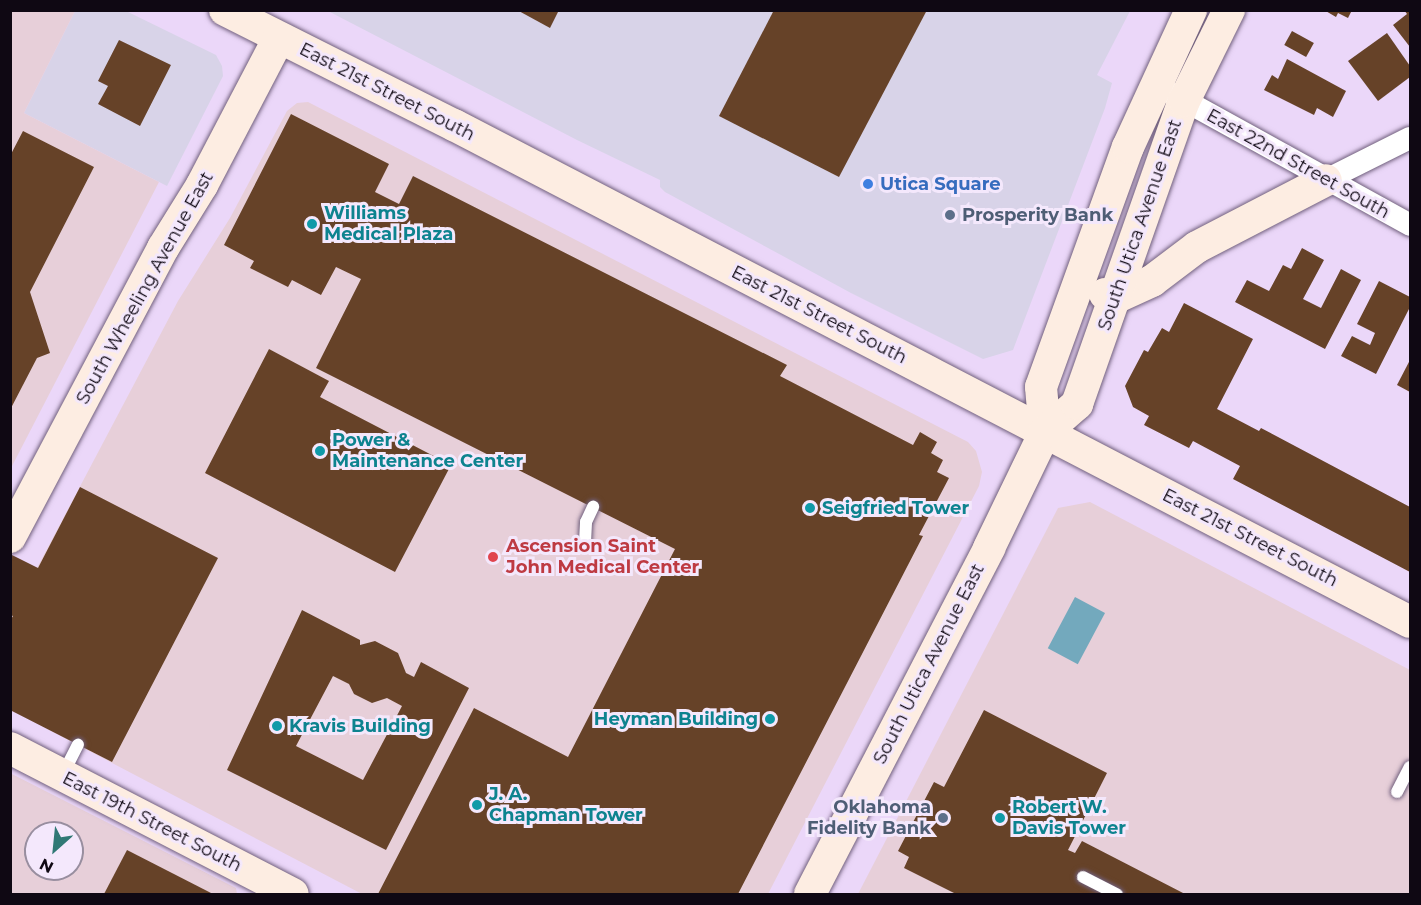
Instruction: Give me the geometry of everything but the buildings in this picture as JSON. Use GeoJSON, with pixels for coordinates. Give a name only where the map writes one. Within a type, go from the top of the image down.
{"type":"FeatureCollection","features":[{"type":"Feature","properties":{"kind":"street","name":"East 21st Street South"},"geometry":{"type":"LineString","coordinates":[[225,10],[454,125],[1410,622]]}},
{"type":"Feature","properties":{"kind":"street","name":"South Utica Avenue East"},"geometry":{"type":"LineString","coordinates":[[1045,432],[1041,387],[1128,147],[1154,85],[1191,10]]}},
{"type":"Feature","properties":{"kind":"street","name":"South Utica Avenue East"},"geometry":{"type":"LineString","coordinates":[[810,894],[989,548],[1045,432],[1077,404],[1184,100],[1229,10]]}},
{"type":"Feature","properties":{"kind":"street","name":"South Wheeling Avenue East"},"geometry":{"type":"LineString","coordinates":[[10,537],[164,248],[202,185],[279,38]]}},
{"type":"Feature","properties":{"kind":"street","name":"East 22nd Street South"},"geometry":{"type":"LineString","coordinates":[[1154,85],[1410,225]]}},
{"type":"Feature","properties":{"kind":"street"},"geometry":{"type":"LineString","coordinates":[[1078,286],[1115,298],[1152,281],[1197,247],[1410,138]]}},
{"type":"Feature","properties":{"kind":"street","name":"East 19th Street South"},"geometry":{"type":"LineString","coordinates":[[10,748],[293,894]]}},
{"type":"Feature","properties":{"kind":"lane"},"geometry":{"type":"LineString","coordinates":[[585,542],[586,522],[593,507]]}},
{"type":"Feature","properties":{"kind":"lane"},"geometry":{"type":"LineString","coordinates":[[62,775],[78,745]]}},
{"type":"Feature","properties":{"kind":"lane"},"geometry":{"type":"LineString","coordinates":[[1397,792],[1410,766]]}},
{"type":"Feature","properties":{"kind":"lane"},"geometry":{"type":"LineString","coordinates":[[1083,877],[1117,894]]}},
{"type":"Feature","properties":{"kind":"shaded area"},"geometry":{"type":"Polygon","coordinates":[[[11,11],[75,11],[24,113],[159,182],[11,468],[11,11]]]}},
{"type":"Feature","properties":{"kind":"shaded area"},"geometry":{"type":"Polygon","coordinates":[[[75,11],[126,11],[216,55],[222,66],[223,76],[167,186],[24,113],[75,11]]]}},
{"type":"Feature","properties":{"kind":"shaded area","name":"Utica Square"},"geometry":{"type":"Polygon","coordinates":[[[328,11],[1130,11],[1097,75],[1112,83],[1105,108],[1013,350],[983,359],[851,293],[665,192],[660,187],[660,180],[577,140],[328,11]]]}},
{"type":"Feature","properties":{"kind":"shaded area","name":"Ascension Saint John Medical Center"},"geometry":{"type":"Polygon","coordinates":[[[308,102],[968,442],[976,451],[982,472],[979,486],[768,894],[362,894],[11,710],[10,619],[178,301],[230,218],[287,111],[297,103],[308,102]]]}},
{"type":"Feature","properties":{"kind":"shaded area"},"geometry":{"type":"Polygon","coordinates":[[[1090,502],[1410,670],[1410,894],[858,894],[1058,508],[1090,502]]]}},
{"type":"Feature","properties":{"kind":"shaded area"},"geometry":{"type":"Polygon","coordinates":[[[10,773],[236,888],[237,894],[11,894],[10,773]]]}},
{"type":"Feature","properties":{"kind":"water"},"geometry":{"type":"Polygon","coordinates":[[[1075,597],[1105,613],[1078,664],[1048,648],[1075,597]]]}},
{"type":"Feature","properties":{"kind":"place","name":"Utica Square"},"geometry":{"type":"Point","coordinates":[868,184]}},
{"type":"Feature","properties":{"kind":"place","name":"Prosperity Bank"},"geometry":{"type":"Point","coordinates":[950,215]}},
{"type":"Feature","properties":{"kind":"place","name":"Williams Medical Plaza"},"geometry":{"type":"Point","coordinates":[312,224]}},
{"type":"Feature","properties":{"kind":"place","name":"Power & Maintenance Center"},"geometry":{"type":"Point","coordinates":[320,451]}},
{"type":"Feature","properties":{"kind":"place","name":"Seigfried Tower"},"geometry":{"type":"Point","coordinates":[810,508]}},
{"type":"Feature","properties":{"kind":"place","name":"Ascension Saint John Medical Center"},"geometry":{"type":"Point","coordinates":[493,557]}},
{"type":"Feature","properties":{"kind":"place","name":"Heyman Building"},"geometry":{"type":"Point","coordinates":[770,719]}},
{"type":"Feature","properties":{"kind":"place","name":"Kravis Building"},"geometry":{"type":"Point","coordinates":[277,726]}},
{"type":"Feature","properties":{"kind":"place","name":"J. A. Chapman Tower"},"geometry":{"type":"Point","coordinates":[477,805]}},
{"type":"Feature","properties":{"kind":"place","name":"Oklahoma Fidelity Bank"},"geometry":{"type":"Point","coordinates":[943,818]}},
{"type":"Feature","properties":{"kind":"place","name":"Robert W. Davis Tower"},"geometry":{"type":"Point","coordinates":[1000,818]}}]}
